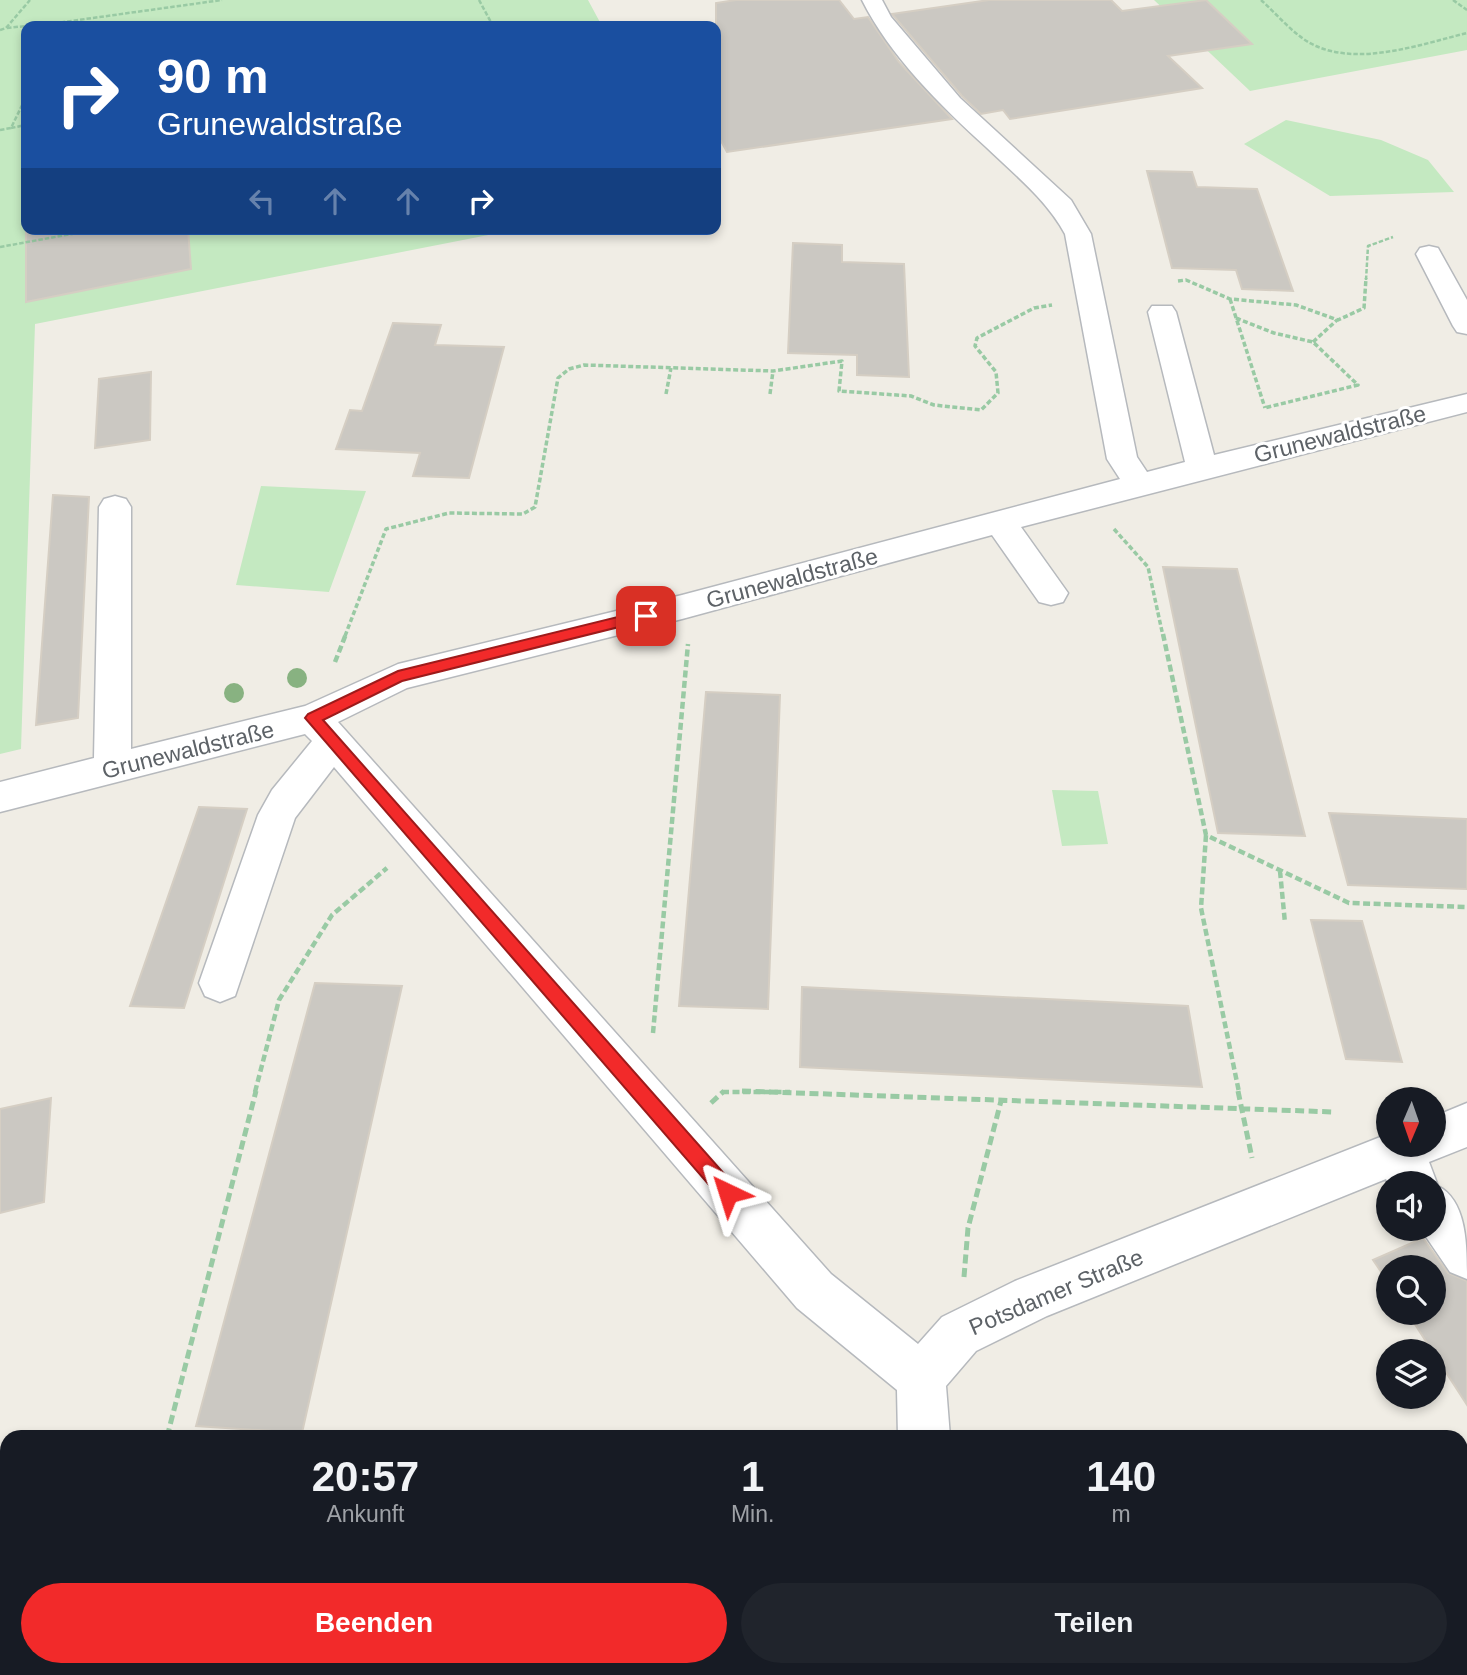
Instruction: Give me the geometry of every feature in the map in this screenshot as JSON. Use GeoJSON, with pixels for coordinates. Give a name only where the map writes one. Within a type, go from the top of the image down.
{"type":"FeatureCollection","features":[{"type":"Feature","properties":{"kind":"street"},"geometry":{"type":"LineString","coordinates":[[872,0],[882,19],[952,103],[1062,205],[1078,234],[1122,459],[1140,484]]}},
{"type":"Feature","properties":{"kind":"street"},"geometry":{"type":"LineString","coordinates":[[1429,254],[1467,326]]}},
{"type":"Feature","properties":{"kind":"street"},"geometry":{"type":"LineString","coordinates":[[1162,312],[1202,469]]}},
{"type":"Feature","properties":{"kind":"street","name":"Grunewaldstraße"},"geometry":{"type":"LineString","coordinates":[[0,797],[112,769],[323,729],[398,677],[682,607],[1140,484],[1467,403]]}},
{"type":"Feature","properties":{"kind":"street"},"geometry":{"type":"LineString","coordinates":[[112,769],[115,507]]}},
{"type":"Feature","properties":{"kind":"street"},"geometry":{"type":"LineString","coordinates":[[1001,523],[1051,593]]}},
{"type":"Feature","properties":{"kind":"street"},"geometry":{"type":"LineString","coordinates":[[220,983],[277,815],[323,729],[814,1291],[921,1378],[924,1430]]}},
{"type":"Feature","properties":{"kind":"street","name":"Potsdamer Straße"},"geometry":{"type":"LineString","coordinates":[[1446,1137],[1467,1125]]}},
{"type":"Feature","properties":{"kind":"street","name":"Potsdamer Straße"},"geometry":{"type":"LineString","coordinates":[[921,1378],[959,1334],[1032,1298],[1262,1207],[1410,1157]]}},
{"type":"Feature","properties":{"kind":"street"},"geometry":{"type":"LineString","coordinates":[[1446,1225],[1467,1255]]}},
{"type":"Feature","properties":{"kind":"path"},"geometry":{"type":"LineString","coordinates":[[6,28],[30,0]]}},
{"type":"Feature","properties":{"kind":"path"},"geometry":{"type":"LineString","coordinates":[[71,21],[222,0]]}},
{"type":"Feature","properties":{"kind":"path"},"geometry":{"type":"LineString","coordinates":[[479,0],[490,21]]}},
{"type":"Feature","properties":{"kind":"path"},"geometry":{"type":"LineString","coordinates":[[1261,0],[1316,46],[1350,52],[1403,48],[1467,33]]}},
{"type":"Feature","properties":{"kind":"path"},"geometry":{"type":"LineString","coordinates":[[1453,0],[1467,10]]}},
{"type":"Feature","properties":{"kind":"path"},"geometry":{"type":"LineString","coordinates":[[0,30],[21,27]]}},
{"type":"Feature","properties":{"kind":"path"},"geometry":{"type":"LineString","coordinates":[[11,128],[21,107]]}},
{"type":"Feature","properties":{"kind":"path"},"geometry":{"type":"LineString","coordinates":[[0,130],[21,126]]}},
{"type":"Feature","properties":{"kind":"path"},"geometry":{"type":"LineString","coordinates":[[0,247],[66,235]]}},
{"type":"Feature","properties":{"kind":"path"},"geometry":{"type":"LineString","coordinates":[[1313,342],[1338,320],[1364,308],[1367,246],[1389,237],[1402,237]]}},
{"type":"Feature","properties":{"kind":"path"},"geometry":{"type":"LineString","coordinates":[[1175,282],[1186,280],[1230,299],[1296,304],[1338,320]]}},
{"type":"Feature","properties":{"kind":"path"},"geometry":{"type":"LineString","coordinates":[[323,729],[386,529],[449,513],[523,514],[535,507],[558,378],[569,369],[584,365],[773,371],[842,361],[839,391],[911,396],[934,405],[981,410],[998,393],[996,372],[975,346],[977,338],[1034,308],[1091,298]]}},
{"type":"Feature","properties":{"kind":"path"},"geometry":{"type":"LineString","coordinates":[[1230,299],[1277,450]]}},
{"type":"Feature","properties":{"kind":"path"},"geometry":{"type":"LineString","coordinates":[[1236,318],[1274,333],[1313,342],[1358,385],[1264,408]]}},
{"type":"Feature","properties":{"kind":"path"},"geometry":{"type":"LineString","coordinates":[[666,394],[671,368]]}},
{"type":"Feature","properties":{"kind":"path"},"geometry":{"type":"LineString","coordinates":[[770,394],[773,371]]}},
{"type":"Feature","properties":{"kind":"path"},"geometry":{"type":"LineString","coordinates":[[1088,499],[1148,567],[1206,835],[1201,908],[1262,1207]]}},
{"type":"Feature","properties":{"kind":"path"},"geometry":{"type":"LineString","coordinates":[[647,1100],[690,628],[682,607]]}},
{"type":"Feature","properties":{"kind":"path"},"geometry":{"type":"LineString","coordinates":[[1206,835],[1349,903],[1467,907]]}},
{"type":"Feature","properties":{"kind":"path"},"geometry":{"type":"LineString","coordinates":[[169,1430],[279,1000],[332,915],[420,841]]}},
{"type":"Feature","properties":{"kind":"path"},"geometry":{"type":"LineString","coordinates":[[1280,871],[1285,923]]}},
{"type":"Feature","properties":{"kind":"path"},"geometry":{"type":"LineString","coordinates":[[677,1134],[725,1090],[1334,1112]]}},
{"type":"Feature","properties":{"kind":"path"},"geometry":{"type":"LineString","coordinates":[[959,1334],[968,1228],[1001,1101]]}},
{"type":"Feature","properties":{"kind":"green space"},"geometry":{"type":"Polygon","coordinates":[[[0,0],[588,0],[599,21],[21,21],[21,235],[488,235],[35,324],[21,749],[0,754],[0,0]]]}},
{"type":"Feature","properties":{"kind":"green space"},"geometry":{"type":"Polygon","coordinates":[[[1154,0],[1467,0],[1467,50],[1250,91],[1154,0]]]}},
{"type":"Feature","properties":{"kind":"green space"},"geometry":{"type":"Polygon","coordinates":[[[1286,120],[1381,140],[1428,160],[1454,192],[1330,196],[1244,144],[1286,120]]]}},
{"type":"Feature","properties":{"kind":"green space"},"geometry":{"type":"Polygon","coordinates":[[[261,486],[366,491],[329,592],[236,585],[261,486]]]}},
{"type":"Feature","properties":{"kind":"green space"},"geometry":{"type":"Polygon","coordinates":[[[1052,790],[1098,791],[1108,844],[1062,846],[1052,790]]]}},
{"type":"Feature","properties":{"kind":"building"},"geometry":{"type":"Polygon","coordinates":[[[736,0],[839,0],[854,19],[868,17],[899,62],[952,119],[727,152],[721,141],[721,21],[716,21],[716,3],[736,0]]]}},
{"type":"Feature","properties":{"kind":"building"},"geometry":{"type":"Polygon","coordinates":[[[989,0],[1111,0],[1122,11],[1206,0],[1252,44],[1168,56],[1202,88],[1010,119],[1003,110],[981,114],[962,96],[892,14],[989,0]]]}},
{"type":"Feature","properties":{"kind":"building"},"geometry":{"type":"Polygon","coordinates":[[[1147,171],[1192,172],[1197,187],[1257,189],[1293,291],[1242,289],[1236,270],[1172,268],[1147,171]]]}},
{"type":"Feature","properties":{"kind":"building"},"geometry":{"type":"Polygon","coordinates":[[[26,235],[188,235],[191,269],[26,302],[26,235]]]}},
{"type":"Feature","properties":{"kind":"building"},"geometry":{"type":"Polygon","coordinates":[[[793,243],[842,245],[842,262],[904,264],[909,377],[857,375],[857,355],[788,353],[793,243]]]}},
{"type":"Feature","properties":{"kind":"building"},"geometry":{"type":"Polygon","coordinates":[[[393,323],[441,325],[435,345],[504,347],[469,478],[413,476],[420,453],[336,449],[350,410],[362,411],[393,323]]]}},
{"type":"Feature","properties":{"kind":"building"},"geometry":{"type":"Polygon","coordinates":[[[151,372],[150,440],[95,448],[99,379],[151,372]]]}},
{"type":"Feature","properties":{"kind":"building"},"geometry":{"type":"Polygon","coordinates":[[[53,495],[89,497],[78,718],[36,725],[53,495]]]}},
{"type":"Feature","properties":{"kind":"building"},"geometry":{"type":"Polygon","coordinates":[[[1163,567],[1237,569],[1305,836],[1218,833],[1163,567]]]}},
{"type":"Feature","properties":{"kind":"building"},"geometry":{"type":"Polygon","coordinates":[[[706,692],[780,695],[768,1009],[679,1006],[706,692]]]}},
{"type":"Feature","properties":{"kind":"building"},"geometry":{"type":"Polygon","coordinates":[[[199,807],[247,809],[184,1008],[130,1006],[199,807]]]}},
{"type":"Feature","properties":{"kind":"building"},"geometry":{"type":"Polygon","coordinates":[[[1329,813],[1467,819],[1467,889],[1348,885],[1329,813]]]}},
{"type":"Feature","properties":{"kind":"building"},"geometry":{"type":"Polygon","coordinates":[[[1311,920],[1362,921],[1402,1062],[1346,1059],[1311,920]]]}},
{"type":"Feature","properties":{"kind":"building"},"geometry":{"type":"Polygon","coordinates":[[[315,983],[402,986],[303,1430],[196,1426],[315,983]]]}},
{"type":"Feature","properties":{"kind":"building"},"geometry":{"type":"Polygon","coordinates":[[[802,987],[1188,1006],[1202,1087],[800,1067],[802,987]]]}},
{"type":"Feature","properties":{"kind":"building"},"geometry":{"type":"Polygon","coordinates":[[[51,1098],[44,1202],[0,1213],[0,1109],[51,1098]]]}},
{"type":"Feature","properties":{"kind":"building"},"geometry":{"type":"Polygon","coordinates":[[[1416,1241],[1425,1241],[1435,1255],[1384,1255],[1416,1241]]]}},
{"type":"Feature","properties":{"kind":"building"},"geometry":{"type":"Polygon","coordinates":[[[1446,1270],[1467,1281],[1467,1405],[1446,1372],[1446,1339],[1424,1339],[1415,1325],[1446,1325],[1446,1270]]]}},
{"type":"Feature","properties":{"kind":"route"},"geometry":{"type":"LineString","coordinates":[[646,616],[398,677],[313,718],[728,1193]]}}]}
